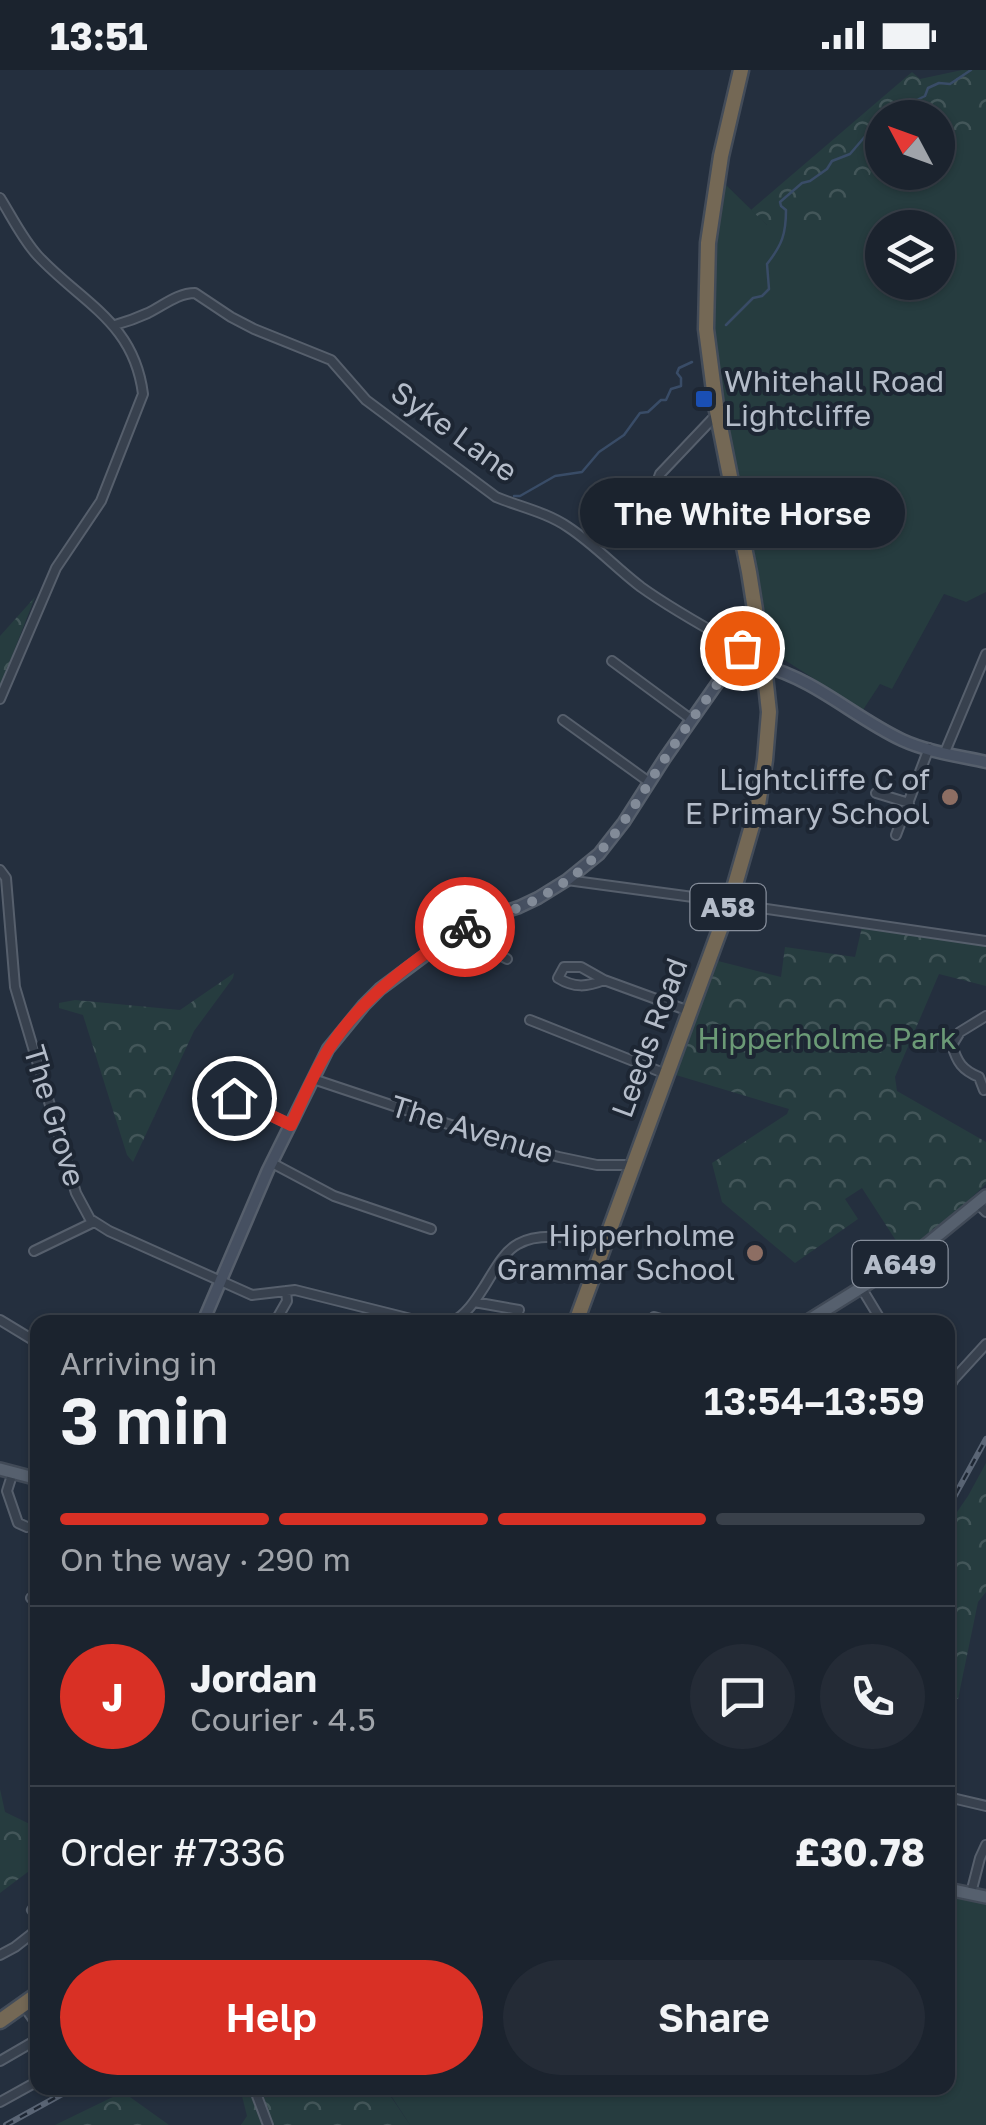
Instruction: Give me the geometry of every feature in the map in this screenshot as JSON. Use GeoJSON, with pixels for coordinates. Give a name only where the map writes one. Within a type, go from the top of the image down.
{"type":"FeatureCollection","features":[{"type":"Feature","properties":{"kind":"highway","name":"A58"},"geometry":{"type":"LineString","coordinates":[[718,414],[706,329],[708,243],[720,156],[740,70]]}},
{"type":"Feature","properties":{"kind":"highway","name":"Leeds Road"},"geometry":{"type":"LineString","coordinates":[[578,1315],[666,1074],[735,904],[758,806],[769,712],[749,572],[718,414]]}},
{"type":"Feature","properties":{"kind":"highway"},"geometry":{"type":"LineString","coordinates":[[0,2020],[30,1999]]}},
{"type":"Feature","properties":{"kind":"main road","name":"A649"},"geometry":{"type":"LineString","coordinates":[[818,1315],[862,1289],[983,1204]]}},
{"type":"Feature","properties":{"kind":"main road"},"geometry":{"type":"LineString","coordinates":[[955,1891],[986,1896]]}},
{"type":"Feature","properties":{"kind":"street"},"geometry":{"type":"LineString","coordinates":[[0,198],[37,255],[115,325],[140,375],[143,394],[101,501],[56,568],[0,699]]}},
{"type":"Feature","properties":{"kind":"street","name":"Syke Lane"},"geometry":{"type":"LineString","coordinates":[[115,325],[180,294],[195,293],[254,329],[331,360],[366,400],[496,497],[534,509],[565,525],[646,590],[694,621],[904,741],[986,762]]}},
{"type":"Feature","properties":{"kind":"street"},"geometry":{"type":"LineString","coordinates":[[628,485],[642,496],[653,493],[660,474],[718,414]]}},
{"type":"Feature","properties":{"kind":"street"},"geometry":{"type":"LineString","coordinates":[[592,546],[630,502]]}},
{"type":"Feature","properties":{"kind":"street"},"geometry":{"type":"LineString","coordinates":[[206,1315],[272,1163],[338,1036],[372,997],[468,925],[518,908],[567,880],[599,854],[742,648]]}},
{"type":"Feature","properties":{"kind":"street"},"geometry":{"type":"LineString","coordinates":[[945,752],[986,654]]}},
{"type":"Feature","properties":{"kind":"street"},"geometry":{"type":"LineString","coordinates":[[612,660],[692,720]]}},
{"type":"Feature","properties":{"kind":"street"},"geometry":{"type":"LineString","coordinates":[[564,720],[649,782]]}},
{"type":"Feature","properties":{"kind":"street"},"geometry":{"type":"LineString","coordinates":[[896,835],[930,748]]}},
{"type":"Feature","properties":{"kind":"street"},"geometry":{"type":"LineString","coordinates":[[876,792],[909,803]]}},
{"type":"Feature","properties":{"kind":"street","name":"The Grove"},"geometry":{"type":"LineString","coordinates":[[0,870],[6,878],[15,987],[76,1193],[90,1219],[252,1295],[295,1290],[378,1315]]}},
{"type":"Feature","properties":{"kind":"street"},"geometry":{"type":"LineString","coordinates":[[567,880],[986,941]]}},
{"type":"Feature","properties":{"kind":"street"},"geometry":{"type":"LineString","coordinates":[[468,925],[477,942],[506,959]]}},
{"type":"Feature","properties":{"kind":"street"},"geometry":{"type":"LineString","coordinates":[[604,980],[582,986],[558,978],[564,967],[581,967],[604,980],[690,1011]]}},
{"type":"Feature","properties":{"kind":"street"},"geometry":{"type":"LineString","coordinates":[[984,1090],[982,1075],[964,1071],[952,1046],[960,1032],[986,1016]]}},
{"type":"Feature","properties":{"kind":"street"},"geometry":{"type":"LineString","coordinates":[[530,1020],[666,1074]]}},
{"type":"Feature","properties":{"kind":"street","name":"The Avenue"},"geometry":{"type":"LineString","coordinates":[[313,1080],[493,1140],[597,1164],[634,1164]]}},
{"type":"Feature","properties":{"kind":"street"},"geometry":{"type":"LineString","coordinates":[[234,1098],[291,1125]]}},
{"type":"Feature","properties":{"kind":"street"},"geometry":{"type":"LineString","coordinates":[[272,1163],[334,1196],[431,1229]]}},
{"type":"Feature","properties":{"kind":"street"},"geometry":{"type":"LineString","coordinates":[[34,1250],[94,1222]]}},
{"type":"Feature","properties":{"kind":"street"},"geometry":{"type":"LineString","coordinates":[[462,1315],[502,1258],[518,1244],[544,1237],[604,1243]]}},
{"type":"Feature","properties":{"kind":"street"},"geometry":{"type":"LineString","coordinates":[[862,1289],[878,1315]]}},
{"type":"Feature","properties":{"kind":"street"},"geometry":{"type":"LineString","coordinates":[[279,1315],[287,1301],[286,1291]]}},
{"type":"Feature","properties":{"kind":"street"},"geometry":{"type":"LineString","coordinates":[[474,1302],[519,1310]]}},
{"type":"Feature","properties":{"kind":"street"},"geometry":{"type":"LineString","coordinates":[[0,1320],[30,1339]]}},
{"type":"Feature","properties":{"kind":"street"},"geometry":{"type":"LineString","coordinates":[[955,1378],[986,1344]]}},
{"type":"Feature","properties":{"kind":"street"},"geometry":{"type":"LineString","coordinates":[[6,1470],[7,1492],[18,1523],[27,1527]]}},
{"type":"Feature","properties":{"kind":"street"},"geometry":{"type":"LineString","coordinates":[[955,1799],[986,1806]]}},
{"type":"Feature","properties":{"kind":"street"},"geometry":{"type":"LineString","coordinates":[[970,1894],[986,1845]]}},
{"type":"Feature","properties":{"kind":"street"},"geometry":{"type":"LineString","coordinates":[[0,1954],[30,1936]]}},
{"type":"Feature","properties":{"kind":"street"},"geometry":{"type":"LineString","coordinates":[[23,2004],[30,2014]]}},
{"type":"Feature","properties":{"kind":"street"},"geometry":{"type":"LineString","coordinates":[[0,2061],[30,2044]]}},
{"type":"Feature","properties":{"kind":"street"},"geometry":{"type":"LineString","coordinates":[[0,2102],[30,2085]]}},
{"type":"Feature","properties":{"kind":"street"},"geometry":{"type":"LineString","coordinates":[[257,2095],[268,2125]]}},
{"type":"Feature","properties":{"kind":"green space"},"geometry":{"type":"Polygon","coordinates":[[[962,70],[986,70],[986,131],[968,144],[955,147],[955,100],[879,100],[912,72],[920,79],[962,70]]]}},
{"type":"Feature","properties":{"kind":"green space"},"geometry":{"type":"Polygon","coordinates":[[[986,92],[986,592],[966,602],[944,594],[892,689],[880,684],[863,710],[772,652],[733,461],[718,383],[714,325],[714,267],[725,184],[767,225],[865,143],[865,190],[955,190],[955,109],[986,92]]]}},
{"type":"Feature","properties":{"kind":"green space"},"geometry":{"type":"Polygon","coordinates":[[[865,112],[866,190],[851,217],[814,222],[789,233],[767,225],[751,210],[865,112]]]}},
{"type":"Feature","properties":{"kind":"green space"},"geometry":{"type":"Polygon","coordinates":[[[35,597],[0,687],[0,636],[35,597]]]}},
{"type":"Feature","properties":{"kind":"green space","name":"Hipperholme Park"},"geometry":{"type":"Polygon","coordinates":[[[862,927],[986,946],[986,986],[939,974],[895,1077],[897,1091],[986,1142],[986,1184],[904,1253],[862,1188],[845,1199],[858,1219],[795,1263],[722,1202],[712,1163],[789,1109],[676,1075],[718,961],[781,977],[785,947],[855,957],[862,927]]]}},
{"type":"Feature","properties":{"kind":"green space"},"geometry":{"type":"Polygon","coordinates":[[[234,973],[194,1031],[133,1162],[127,1155],[83,1015],[59,1008],[59,1003],[75,1000],[180,1010],[234,973]]]}},
{"type":"Feature","properties":{"kind":"green space"},"geometry":{"type":"Polygon","coordinates":[[[986,1463],[986,1592],[978,1602],[958,1699],[955,1515],[986,1463]]]}},
{"type":"Feature","properties":{"kind":"green space"},"geometry":{"type":"Polygon","coordinates":[[[0,1789],[5,1812],[30,1824],[30,1870],[0,1893],[0,1789]]]}},
{"type":"Feature","properties":{"kind":"green space"},"geometry":{"type":"Polygon","coordinates":[[[955,1897],[986,1904],[986,2125],[410,2125],[391,2095],[955,2095],[955,1897]]]}},
{"type":"Feature","properties":{"kind":"green space"},"geometry":{"type":"Polygon","coordinates":[[[117,2095],[127,2095],[169,2125],[55,2125],[117,2095]]]}},
{"type":"Feature","properties":{"kind":"green space"},"geometry":{"type":"Polygon","coordinates":[[[242,2095],[390,2095],[410,2125],[241,2125],[247,2116],[242,2095]]]}},
{"type":"Feature","properties":{"kind":"waterway"},"geometry":{"type":"LineString","coordinates":[[917,100],[925,96],[928,88],[950,84],[971,70]]}},
{"type":"Feature","properties":{"kind":"waterway"},"geometry":{"type":"LineString","coordinates":[[726,325],[753,298],[769,289],[767,264],[780,245],[785,226],[786,210],[780,202],[827,169],[832,161],[850,154],[865,136]]}},
{"type":"Feature","properties":{"kind":"waterway"},"geometry":{"type":"LineString","coordinates":[[514,496],[555,476],[582,472],[599,452],[624,435],[640,413],[648,412],[666,400],[671,389],[681,386],[679,368],[692,362]]}},
{"type":"Feature","properties":{"kind":"railway"},"geometry":{"type":"LineString","coordinates":[[955,1495],[986,1439]]}},
{"type":"Feature","properties":{"kind":"railway"},"geometry":{"type":"LineString","coordinates":[[6,2125],[60,2095]]}},
{"type":"Feature","properties":{"kind":"way so far"},"geometry":{"type":"LineString","coordinates":[[465,927],[538,898],[599,854],[742,648]]}},
{"type":"Feature","properties":{"kind":"place","name":"Whitehall Road Lightcliffe"},"geometry":{"type":"Point","coordinates":[704,399]}},
{"type":"Feature","properties":{"kind":"place","name":"The White Horse"},"geometry":{"type":"Point","coordinates":[742,648]}},
{"type":"Feature","properties":{"kind":"place","name":"Lightcliffe C of E Primary School"},"geometry":{"type":"Point","coordinates":[950,797]}},
{"type":"Feature","properties":{"kind":"place","name":"Hipperholme Grammar School"},"geometry":{"type":"Point","coordinates":[755,1253]}},
{"type":"Feature","properties":{"kind":"route"},"geometry":{"type":"LineString","coordinates":[[234,1098],[291,1125],[328,1049],[364,1005],[465,927]]}}]}
